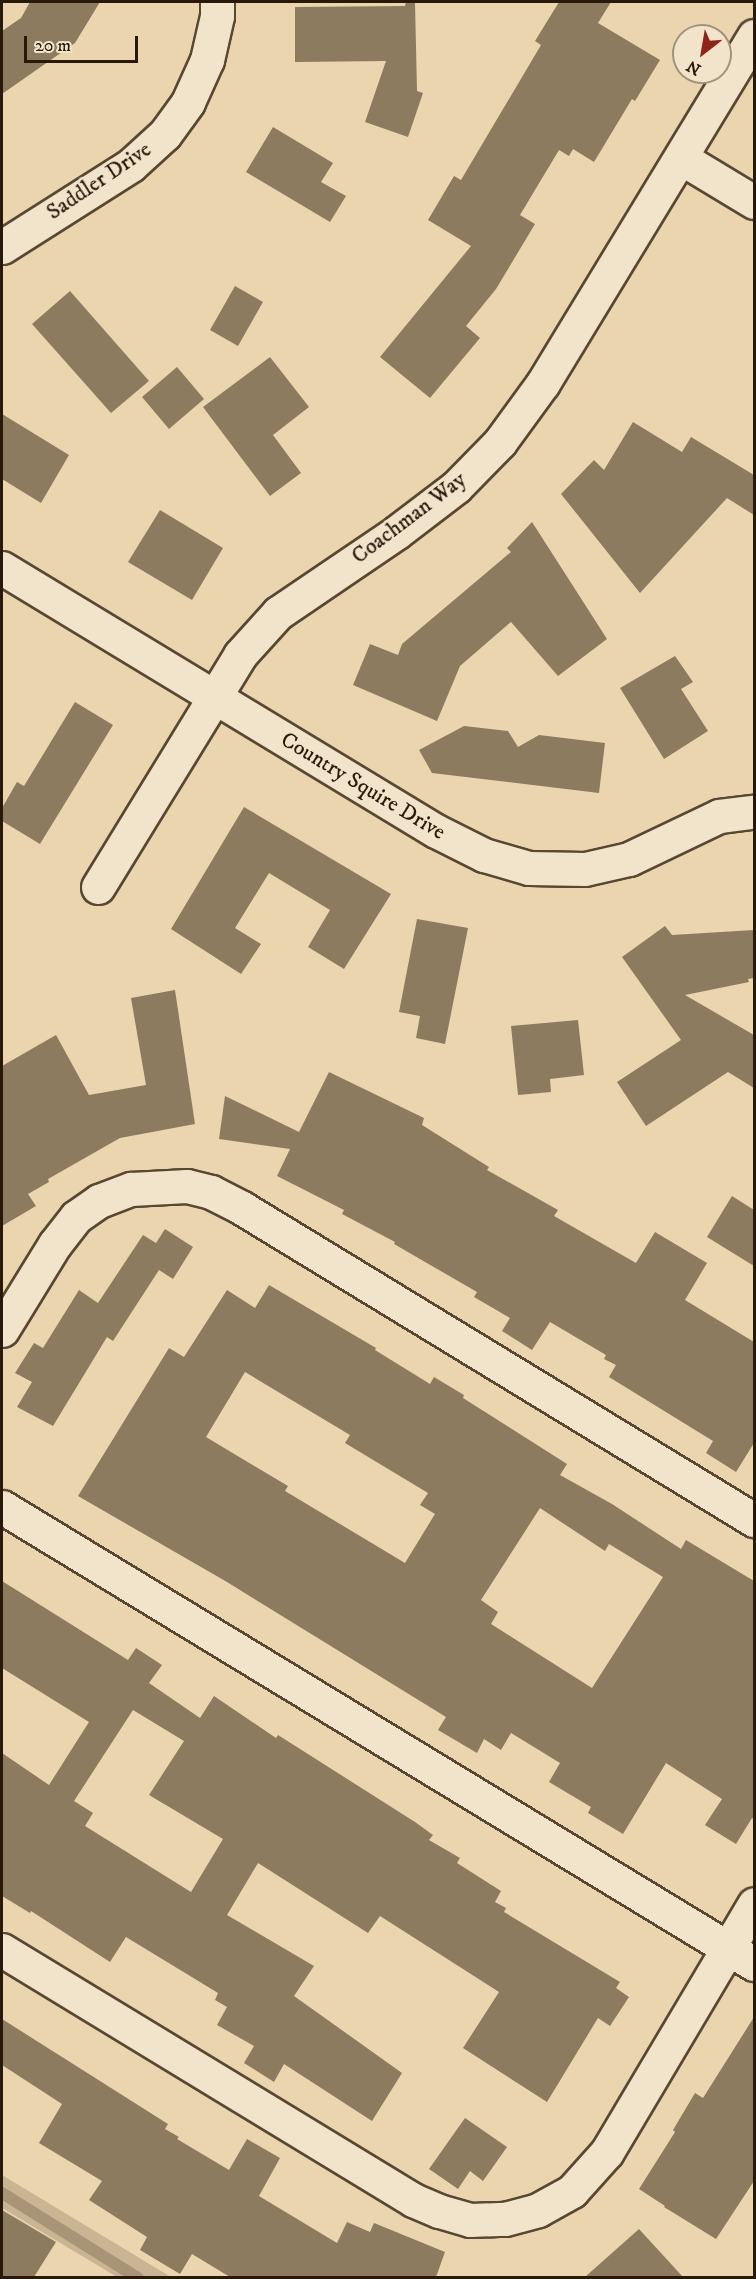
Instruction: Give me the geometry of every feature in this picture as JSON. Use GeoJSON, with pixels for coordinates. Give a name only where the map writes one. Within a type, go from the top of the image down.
{"type":"FeatureCollection","features":[{"type":"Feature","properties":{"kind":"street","name":"Saddler Drive"},"geometry":{"type":"LineString","coordinates":[[2,247],[130,165],[165,134],[188,102],[207,60],[217,16],[217,2]]}},
{"type":"Feature","properties":{"kind":"street","name":"Coachman Way"},"geometry":{"type":"LineString","coordinates":[[98,887],[240,655],[278,613],[397,532],[447,494],[500,442],[543,383],[754,36]]}},
{"type":"Feature","properties":{"kind":"street"},"geometry":{"type":"LineString","coordinates":[[681,158],[754,202]]}},
{"type":"Feature","properties":{"kind":"street","name":"Country Squire Drive"},"geometry":{"type":"LineString","coordinates":[[2,568],[436,831],[484,855],[529,868],[585,869],[629,859],[719,816],[754,812]]}},
{"type":"Feature","properties":{"kind":"street"},"geometry":{"type":"LineString","coordinates":[[2,1330],[55,1244],[76,1217],[99,1201],[131,1189],[187,1186],[211,1192],[242,1208],[754,1520]]}},
{"type":"Feature","properties":{"kind":"street"},"geometry":{"type":"LineString","coordinates":[[2,1507],[741,1956]]}},
{"type":"Feature","properties":{"kind":"street"},"geometry":{"type":"LineString","coordinates":[[2,1950],[413,2200],[470,2220],[505,2219],[538,2210],[572,2191],[607,2152],[741,1956],[754,1904]]}},
{"type":"Feature","properties":{"kind":"shaded area"},"geometry":{"type":"Polygon","coordinates":[[[2,2175],[171,2277],[117,2277],[2,2208],[2,2175]]]}},
{"type":"Feature","properties":{"kind":"building"},"geometry":{"type":"Polygon","coordinates":[[[30,2],[100,2],[75,43],[2,94],[2,31],[21,18],[30,2]]]}},
{"type":"Feature","properties":{"kind":"building"},"geometry":{"type":"Polygon","coordinates":[[[406,2],[415,2],[417,91],[423,93],[408,137],[365,122],[386,61],[295,62],[295,7],[405,6],[406,2]]]}},
{"type":"Feature","properties":{"kind":"building"},"geometry":{"type":"Polygon","coordinates":[[[559,2],[611,2],[598,23],[660,60],[635,101],[632,99],[594,162],[573,149],[569,156],[559,150],[520,215],[535,224],[496,289],[466,326],[480,338],[430,398],[380,357],[471,246],[428,220],[454,176],[461,180],[541,45],[535,41],[559,2]]]}},
{"type":"Feature","properties":{"kind":"building"},"geometry":{"type":"Polygon","coordinates":[[[273,127],[333,163],[321,182],[346,196],[330,222],[246,172],[273,127]]]}},
{"type":"Feature","properties":{"kind":"building"},"geometry":{"type":"Polygon","coordinates":[[[235,286],[263,302],[238,346],[210,330],[235,286]]]}},
{"type":"Feature","properties":{"kind":"building"},"geometry":{"type":"Polygon","coordinates":[[[70,291],[149,381],[111,413],[32,324],[70,291]]]}},
{"type":"Feature","properties":{"kind":"building"},"geometry":{"type":"Polygon","coordinates":[[[270,357],[309,407],[273,435],[301,473],[270,496],[203,407],[270,357]]]}},
{"type":"Feature","properties":{"kind":"building"},"geometry":{"type":"Polygon","coordinates":[[[177,367],[204,399],[169,429],[142,397],[177,367]]]}},
{"type":"Feature","properties":{"kind":"building"},"geometry":{"type":"Polygon","coordinates":[[[2,414],[69,455],[41,503],[2,479],[2,414]]]}},
{"type":"Feature","properties":{"kind":"building"},"geometry":{"type":"Polygon","coordinates":[[[633,422],[682,452],[691,437],[754,475],[754,515],[727,498],[640,593],[561,494],[594,460],[604,470],[633,422]]]}},
{"type":"Feature","properties":{"kind":"building"},"geometry":{"type":"Polygon","coordinates":[[[160,510],[223,548],[192,600],[128,562],[160,510]]]}},
{"type":"Feature","properties":{"kind":"building"},"geometry":{"type":"Polygon","coordinates":[[[532,522],[607,639],[558,676],[511,622],[460,666],[437,721],[353,685],[370,644],[398,655],[402,644],[511,552],[507,548],[532,522]]]}},
{"type":"Feature","properties":{"kind":"building"},"geometry":{"type":"Polygon","coordinates":[[[675,656],[693,682],[681,689],[708,731],[664,759],[620,688],[675,656]]]}},
{"type":"Feature","properties":{"kind":"building"},"geometry":{"type":"Polygon","coordinates":[[[75,702],[113,725],[40,844],[2,821],[2,808],[17,782],[24,786],[75,702]]]}},
{"type":"Feature","properties":{"kind":"building"},"geometry":{"type":"Polygon","coordinates":[[[464,726],[508,731],[518,747],[539,735],[605,743],[599,793],[432,773],[419,750],[464,726]]]}},
{"type":"Feature","properties":{"kind":"building"},"geometry":{"type":"Polygon","coordinates":[[[244,807],[391,894],[344,969],[308,947],[330,910],[269,873],[235,928],[261,944],[241,974],[171,929],[244,807]]]}},
{"type":"Feature","properties":{"kind":"building"},"geometry":{"type":"Polygon","coordinates":[[[417,919],[468,928],[445,1044],[416,1038],[420,1016],[399,1012],[417,919]]]}},
{"type":"Feature","properties":{"kind":"building"},"geometry":{"type":"Polygon","coordinates":[[[665,926],[672,935],[754,930],[754,978],[748,979],[749,982],[685,995],[754,1035],[754,1088],[728,1072],[646,1126],[617,1082],[681,1040],[622,957],[665,926]]]}},
{"type":"Feature","properties":{"kind":"building"},"geometry":{"type":"Polygon","coordinates":[[[175,990],[195,1124],[120,1138],[48,1179],[49,1182],[28,1194],[36,1206],[2,1226],[2,1066],[56,1035],[89,1095],[146,1085],[131,998],[175,990]]]}},
{"type":"Feature","properties":{"kind":"building"},"geometry":{"type":"Polygon","coordinates":[[[578,1020],[584,1075],[550,1079],[551,1092],[518,1095],[511,1026],[578,1020]]]}},
{"type":"Feature","properties":{"kind":"building"},"geometry":{"type":"Polygon","coordinates":[[[329,1072],[424,1118],[422,1125],[489,1167],[487,1170],[558,1210],[554,1216],[636,1263],[655,1232],[707,1263],[685,1300],[754,1342],[754,1443],[736,1472],[706,1453],[713,1441],[609,1377],[616,1365],[604,1359],[606,1355],[550,1322],[532,1350],[502,1331],[510,1318],[474,1297],[477,1292],[394,1244],[395,1242],[342,1214],[344,1210],[277,1176],[290,1149],[219,1139],[225,1096],[299,1132],[329,1072]]]}},
{"type":"Feature","properties":{"kind":"building"},"geometry":{"type":"Polygon","coordinates":[[[732,1196],[754,1210],[754,1266],[707,1237],[732,1196]]]}},
{"type":"Feature","properties":{"kind":"building"},"geometry":{"type":"Polygon","coordinates":[[[165,1229],[193,1247],[173,1279],[159,1270],[113,1341],[107,1337],[53,1426],[17,1407],[32,1382],[15,1373],[34,1343],[43,1348],[79,1290],[98,1303],[143,1235],[156,1243],[165,1229]]]}},
{"type":"Feature","properties":{"kind":"building"},"geometry":{"type":"Polygon","coordinates":[[[269,1285],[376,1348],[375,1350],[430,1384],[434,1377],[464,1395],[463,1398],[567,1464],[560,1475],[612,1504],[681,1549],[686,1540],[754,1581],[754,1819],[752,1818],[736,1844],[705,1825],[722,1799],[666,1763],[623,1834],[588,1813],[591,1807],[549,1782],[560,1763],[511,1733],[501,1750],[484,1739],[477,1753],[438,1730],[446,1717],[227,1582],[78,1496],[169,1348],[184,1357],[227,1290],[255,1308],[269,1285]],[[245,1372],[206,1437],[288,1486],[285,1491],[405,1563],[435,1514],[420,1505],[428,1493],[345,1443],[350,1435],[245,1372]],[[540,1508],[481,1600],[498,1612],[491,1624],[592,1688],[663,1577],[609,1544],[605,1551],[540,1508]]]}},
{"type":"Feature","properties":{"kind":"building"},"geometry":{"type":"Polygon","coordinates":[[[2,1581],[128,1660],[136,1648],[162,1665],[149,1683],[200,1718],[214,1696],[276,1738],[278,1735],[415,1822],[433,1835],[429,1840],[460,1858],[457,1863],[501,1891],[495,1902],[506,1908],[504,1912],[620,1982],[616,1988],[629,1997],[610,2026],[598,2018],[547,2102],[463,2048],[499,1992],[380,1916],[368,1933],[258,1863],[227,1915],[314,1966],[294,1996],[402,2073],[372,2121],[284,2064],[274,2082],[244,2063],[254,2046],[217,2025],[227,2007],[215,2000],[218,1993],[126,1937],[110,1962],[31,1911],[30,1913],[2,1896],[2,1753],[49,1785],[89,1722],[2,1668],[2,1581]],[[133,1710],[74,1801],[93,1813],[85,1826],[191,1892],[223,1839],[149,1795],[184,1741],[133,1710]]]}},
{"type":"Feature","properties":{"kind":"building"},"geometry":{"type":"Polygon","coordinates":[[[754,2017],[754,2181],[716,2239],[639,2189],[675,2132],[673,2130],[695,2093],[703,2098],[754,2017]]]}},
{"type":"Feature","properties":{"kind":"building"},"geometry":{"type":"Polygon","coordinates":[[[2,2019],[168,2124],[165,2129],[179,2137],[177,2139],[229,2170],[247,2139],[280,2158],[259,2196],[337,2243],[347,2222],[370,2232],[374,2223],[445,2252],[436,2277],[230,2277],[192,2254],[180,2274],[140,2250],[147,2237],[89,2200],[102,2181],[39,2143],[62,2104],[2,2065],[2,2019]]]}},
{"type":"Feature","properties":{"kind":"building"},"geometry":{"type":"Polygon","coordinates":[[[465,2118],[507,2147],[483,2181],[470,2171],[458,2189],[429,2169],[465,2118]]]}},
{"type":"Feature","properties":{"kind":"building"},"geometry":{"type":"Polygon","coordinates":[[[2,2210],[56,2242],[34,2277],[2,2277],[2,2210]]]}},
{"type":"Feature","properties":{"kind":"building"},"geometry":{"type":"Polygon","coordinates":[[[639,2229],[683,2277],[585,2277],[639,2229]]]}},
{"type":"Feature","properties":{"kind":"waterway"},"geometry":{"type":"LineString","coordinates":[[2,2193],[138,2278]]}}]}
